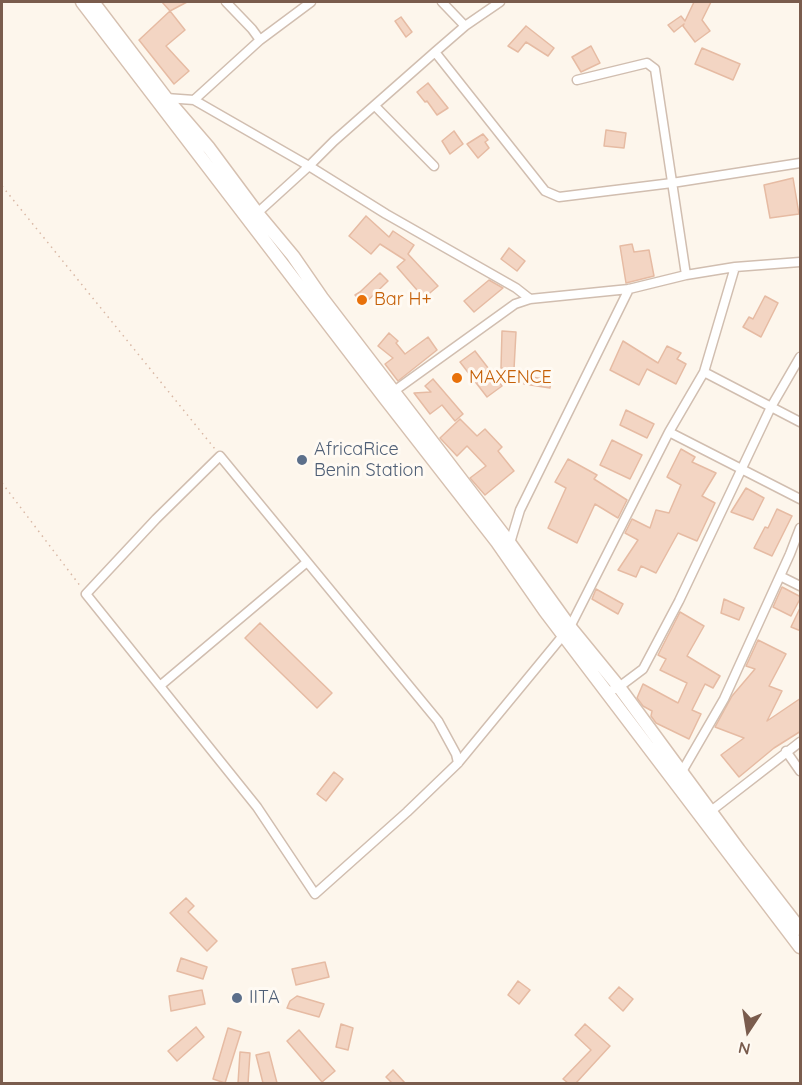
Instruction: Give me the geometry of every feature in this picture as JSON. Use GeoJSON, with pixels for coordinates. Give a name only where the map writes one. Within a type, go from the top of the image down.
{"type":"FeatureCollection","features":[{"type":"Feature","properties":{"kind":"main road"},"geometry":{"type":"LineString","coordinates":[[82,2],[163,100],[209,148],[253,217],[293,256],[389,394],[506,546],[567,631],[678,776],[711,811],[801,929]]}},
{"type":"Feature","properties":{"kind":"main road"},"geometry":{"type":"LineString","coordinates":[[93,2],[163,100]]}},
{"type":"Feature","properties":{"kind":"main road"},"geometry":{"type":"LineString","coordinates":[[678,776],[698,814],[801,947]]}},
{"type":"Feature","properties":{"kind":"street"},"geometry":{"type":"LineString","coordinates":[[226,2],[260,40]]}},
{"type":"Feature","properties":{"kind":"street"},"geometry":{"type":"LineString","coordinates":[[194,100],[260,40],[311,2]]}},
{"type":"Feature","properties":{"kind":"street"},"geometry":{"type":"LineString","coordinates":[[442,2],[465,26]]}},
{"type":"Feature","properties":{"kind":"street"},"geometry":{"type":"LineString","coordinates":[[253,217],[334,141],[435,52],[465,26],[500,2]]}},
{"type":"Feature","properties":{"kind":"street"},"geometry":{"type":"LineString","coordinates":[[435,52],[545,191],[559,197],[672,183],[801,163]]}},
{"type":"Feature","properties":{"kind":"street"},"geometry":{"type":"LineString","coordinates":[[577,80],[647,63],[655,69],[686,275]]}},
{"type":"Feature","properties":{"kind":"street"},"geometry":{"type":"LineString","coordinates":[[163,100],[194,100],[516,288],[530,299]]}},
{"type":"Feature","properties":{"kind":"street"},"geometry":{"type":"LineString","coordinates":[[375,106],[434,166]]}},
{"type":"Feature","properties":{"kind":"street"},"geometry":{"type":"LineString","coordinates":[[389,394],[515,304],[530,299],[629,289],[686,275],[735,267],[801,262]]}},
{"type":"Feature","properties":{"kind":"street"},"geometry":{"type":"LineString","coordinates":[[458,763],[456,754],[438,722],[220,456],[156,519],[86,594],[257,807],[315,894],[458,763],[567,631],[669,432],[704,372],[735,267]]}},
{"type":"Feature","properties":{"kind":"street"},"geometry":{"type":"LineString","coordinates":[[506,546],[520,510],[629,289]]}},
{"type":"Feature","properties":{"kind":"street"},"geometry":{"type":"LineString","coordinates":[[613,690],[643,669],[679,601],[771,407],[801,357]]}},
{"type":"Feature","properties":{"kind":"street"},"geometry":{"type":"LineString","coordinates":[[704,372],[801,422]]}},
{"type":"Feature","properties":{"kind":"street"},"geometry":{"type":"LineString","coordinates":[[669,432],[801,499]]}},
{"type":"Feature","properties":{"kind":"street"},"geometry":{"type":"LineString","coordinates":[[678,776],[724,699],[801,528]]}},
{"type":"Feature","properties":{"kind":"street"},"geometry":{"type":"LineString","coordinates":[[161,685],[307,562]]}},
{"type":"Feature","properties":{"kind":"street"},"geometry":{"type":"LineString","coordinates":[[780,576],[801,586]]}},
{"type":"Feature","properties":{"kind":"street"},"geometry":{"type":"LineString","coordinates":[[698,814],[711,811],[786,751],[801,742]]}},
{"type":"Feature","properties":{"kind":"street"},"geometry":{"type":"LineString","coordinates":[[786,751],[801,771]]}},
{"type":"Feature","properties":{"kind":"path"},"geometry":{"type":"LineString","coordinates":[[2,186],[220,456]]}},
{"type":"Feature","properties":{"kind":"path"},"geometry":{"type":"LineString","coordinates":[[2,483],[86,594]]}},
{"type":"Feature","properties":{"kind":"building"},"geometry":{"type":"Polygon","coordinates":[[[162,2],[187,2],[170,11],[162,2]]]}},
{"type":"Feature","properties":{"kind":"building"},"geometry":{"type":"Polygon","coordinates":[[[694,2],[711,2],[702,20],[710,31],[695,42],[683,26],[684,24],[674,32],[668,25],[681,16],[685,21],[694,2]]]}},
{"type":"Feature","properties":{"kind":"building"},"geometry":{"type":"Polygon","coordinates":[[[170,11],[185,30],[166,46],[189,71],[174,84],[139,40],[170,11]]]}},
{"type":"Feature","properties":{"kind":"building"},"geometry":{"type":"Polygon","coordinates":[[[401,17],[412,32],[406,37],[395,21],[401,17]]]}},
{"type":"Feature","properties":{"kind":"building"},"geometry":{"type":"Polygon","coordinates":[[[526,26],[554,48],[548,56],[526,42],[518,52],[508,46],[526,26]]]}},
{"type":"Feature","properties":{"kind":"building"},"geometry":{"type":"Polygon","coordinates":[[[591,46],[600,63],[581,72],[572,57],[591,46]]]}},
{"type":"Feature","properties":{"kind":"building"},"geometry":{"type":"Polygon","coordinates":[[[702,48],[740,64],[733,80],[695,64],[702,48]]]}},
{"type":"Feature","properties":{"kind":"building"},"geometry":{"type":"Polygon","coordinates":[[[428,83],[448,108],[437,115],[417,92],[428,83]]]}},
{"type":"Feature","properties":{"kind":"building"},"geometry":{"type":"Polygon","coordinates":[[[606,130],[626,133],[624,148],[604,146],[606,130]]]}},
{"type":"Feature","properties":{"kind":"building"},"geometry":{"type":"Polygon","coordinates":[[[454,131],[463,144],[450,154],[442,141],[454,131]]]}},
{"type":"Feature","properties":{"kind":"building"},"geometry":{"type":"Polygon","coordinates":[[[483,134],[488,140],[485,142],[489,148],[478,158],[467,144],[483,134]]]}},
{"type":"Feature","properties":{"kind":"building"},"geometry":{"type":"Polygon","coordinates":[[[793,178],[799,214],[770,218],[764,185],[793,178]]]}},
{"type":"Feature","properties":{"kind":"building"},"geometry":{"type":"Polygon","coordinates":[[[366,216],[389,237],[393,231],[414,245],[408,254],[438,286],[424,298],[397,267],[405,260],[380,244],[371,254],[349,236],[366,216]]]}},
{"type":"Feature","properties":{"kind":"building"},"geometry":{"type":"Polygon","coordinates":[[[632,244],[634,252],[649,250],[654,276],[626,283],[620,246],[632,244]]]}},
{"type":"Feature","properties":{"kind":"building"},"geometry":{"type":"Polygon","coordinates":[[[509,248],[525,261],[517,271],[501,259],[509,248]]]}},
{"type":"Feature","properties":{"kind":"building"},"geometry":{"type":"Polygon","coordinates":[[[380,273],[388,281],[364,304],[355,295],[380,273]]]}},
{"type":"Feature","properties":{"kind":"building"},"geometry":{"type":"Polygon","coordinates":[[[489,280],[503,288],[474,312],[464,301],[489,280]]]}},
{"type":"Feature","properties":{"kind":"building"},"geometry":{"type":"Polygon","coordinates":[[[765,296],[778,303],[761,337],[743,327],[749,317],[753,319],[765,296]]]}},
{"type":"Feature","properties":{"kind":"building"},"geometry":{"type":"Polygon","coordinates":[[[502,331],[516,332],[514,369],[501,368],[502,331]]]}},
{"type":"Feature","properties":{"kind":"building"},"geometry":{"type":"Polygon","coordinates":[[[389,333],[398,341],[396,343],[405,354],[428,337],[437,350],[398,381],[385,364],[393,358],[378,346],[389,333]]]}},
{"type":"Feature","properties":{"kind":"building"},"geometry":{"type":"Polygon","coordinates":[[[623,341],[658,363],[667,346],[681,353],[677,359],[686,364],[676,384],[647,369],[639,385],[610,370],[623,341]]]}},
{"type":"Feature","properties":{"kind":"building"},"geometry":{"type":"Polygon","coordinates":[[[475,351],[502,386],[487,397],[460,362],[475,351]]]}},
{"type":"Feature","properties":{"kind":"building"},"geometry":{"type":"Polygon","coordinates":[[[525,376],[551,380],[550,388],[524,384],[525,376]]]}},
{"type":"Feature","properties":{"kind":"building"},"geometry":{"type":"Polygon","coordinates":[[[433,379],[463,414],[455,421],[442,405],[430,414],[414,393],[431,392],[425,386],[433,379]]]}},
{"type":"Feature","properties":{"kind":"building"},"geometry":{"type":"Polygon","coordinates":[[[626,410],[654,424],[647,438],[620,425],[626,410]]]}},
{"type":"Feature","properties":{"kind":"building"},"geometry":{"type":"Polygon","coordinates":[[[460,419],[477,436],[485,429],[502,447],[498,451],[514,471],[485,495],[470,478],[486,466],[467,446],[457,456],[440,438],[460,419]]]}},
{"type":"Feature","properties":{"kind":"building"},"geometry":{"type":"Polygon","coordinates":[[[612,440],[642,455],[630,479],[600,465],[612,440]]]}},
{"type":"Feature","properties":{"kind":"building"},"geometry":{"type":"Polygon","coordinates":[[[681,449],[695,457],[692,462],[716,473],[702,496],[715,503],[697,541],[678,533],[656,573],[641,566],[636,577],[618,570],[638,540],[625,533],[632,519],[650,528],[656,510],[669,513],[681,485],[667,477],[681,449]]]}},
{"type":"Feature","properties":{"kind":"building"},"geometry":{"type":"Polygon","coordinates":[[[568,459],[597,475],[594,479],[627,500],[618,518],[595,504],[577,543],[548,528],[566,488],[555,482],[568,459]]]}},
{"type":"Feature","properties":{"kind":"building"},"geometry":{"type":"Polygon","coordinates":[[[746,488],[764,498],[753,520],[731,512],[746,488]]]}},
{"type":"Feature","properties":{"kind":"building"},"geometry":{"type":"Polygon","coordinates":[[[777,509],[792,516],[772,556],[754,548],[765,527],[768,528],[777,509]]]}},
{"type":"Feature","properties":{"kind":"building"},"geometry":{"type":"Polygon","coordinates":[[[782,587],[801,597],[791,616],[773,607],[782,587]]]}},
{"type":"Feature","properties":{"kind":"building"},"geometry":{"type":"Polygon","coordinates":[[[596,589],[623,604],[618,614],[592,599],[596,589]]]}},
{"type":"Feature","properties":{"kind":"building"},"geometry":{"type":"Polygon","coordinates":[[[724,599],[744,608],[739,620],[721,613],[724,599]]]}},
{"type":"Feature","properties":{"kind":"building"},"geometry":{"type":"Polygon","coordinates":[[[801,606],[801,631],[791,627],[801,606]]]}},
{"type":"Feature","properties":{"kind":"building"},"geometry":{"type":"Polygon","coordinates":[[[680,612],[704,626],[687,656],[720,676],[713,688],[705,684],[692,710],[701,714],[689,739],[656,723],[651,716],[652,711],[643,706],[637,698],[643,684],[678,703],[687,683],[660,670],[666,659],[658,655],[680,612]]]}},
{"type":"Feature","properties":{"kind":"building"},"geometry":{"type":"Polygon","coordinates":[[[260,623],[332,693],[317,708],[245,638],[260,623]]]}},
{"type":"Feature","properties":{"kind":"building"},"geometry":{"type":"Polygon","coordinates":[[[758,640],[786,654],[769,686],[782,691],[767,721],[801,698],[801,731],[774,748],[739,777],[721,755],[744,738],[715,727],[732,696],[755,669],[746,666],[758,640]]]}},
{"type":"Feature","properties":{"kind":"building"},"geometry":{"type":"Polygon","coordinates":[[[334,772],[343,779],[326,801],[317,794],[334,772]]]}},
{"type":"Feature","properties":{"kind":"building"},"geometry":{"type":"Polygon","coordinates":[[[186,898],[194,906],[188,912],[217,941],[207,951],[170,913],[186,898]]]}},
{"type":"Feature","properties":{"kind":"building"},"geometry":{"type":"Polygon","coordinates":[[[181,958],[207,967],[203,979],[177,971],[181,958]]]}},
{"type":"Feature","properties":{"kind":"building"},"geometry":{"type":"Polygon","coordinates":[[[325,962],[329,977],[296,985],[292,969],[325,962]]]}},
{"type":"Feature","properties":{"kind":"building"},"geometry":{"type":"Polygon","coordinates":[[[518,981],[530,990],[519,1004],[508,995],[518,981]]]}},
{"type":"Feature","properties":{"kind":"building"},"geometry":{"type":"Polygon","coordinates":[[[619,987],[633,999],[623,1011],[609,998],[619,987]]]}},
{"type":"Feature","properties":{"kind":"building"},"geometry":{"type":"Polygon","coordinates":[[[202,990],[205,1004],[171,1011],[169,996],[202,990]]]}},
{"type":"Feature","properties":{"kind":"building"},"geometry":{"type":"Polygon","coordinates":[[[297,996],[324,1004],[319,1017],[287,1008],[290,1001],[297,996]]]}},
{"type":"Feature","properties":{"kind":"building"},"geometry":{"type":"Polygon","coordinates":[[[341,1024],[353,1028],[348,1050],[336,1047],[341,1024]]]}},
{"type":"Feature","properties":{"kind":"building"},"geometry":{"type":"Polygon","coordinates":[[[585,1024],[610,1046],[576,1083],[568,1083],[563,1079],[591,1050],[575,1035],[585,1024]]]}},
{"type":"Feature","properties":{"kind":"building"},"geometry":{"type":"Polygon","coordinates":[[[196,1027],[204,1037],[177,1061],[168,1051],[196,1027]]]}},
{"type":"Feature","properties":{"kind":"building"},"geometry":{"type":"Polygon","coordinates":[[[228,1028],[241,1032],[225,1083],[213,1079],[228,1028]]]}},
{"type":"Feature","properties":{"kind":"building"},"geometry":{"type":"Polygon","coordinates":[[[299,1030],[335,1071],[322,1082],[287,1041],[299,1030]]]}},
{"type":"Feature","properties":{"kind":"building"},"geometry":{"type":"Polygon","coordinates":[[[240,1052],[250,1053],[248,1083],[238,1083],[240,1052]]]}},
{"type":"Feature","properties":{"kind":"building"},"geometry":{"type":"Polygon","coordinates":[[[269,1052],[277,1083],[263,1083],[256,1055],[269,1052]]]}},
{"type":"Feature","properties":{"kind":"building"},"geometry":{"type":"Polygon","coordinates":[[[393,1070],[405,1083],[392,1083],[386,1077],[393,1070]]]}},
{"type":"Feature","properties":{"kind":"place","name":"Bar H+"},"geometry":{"type":"Point","coordinates":[362,300]}},
{"type":"Feature","properties":{"kind":"place","name":"MAXENCE"},"geometry":{"type":"Point","coordinates":[457,378]}},
{"type":"Feature","properties":{"kind":"place","name":"AfricaRice Benin Station"},"geometry":{"type":"Point","coordinates":[302,460]}},
{"type":"Feature","properties":{"kind":"place","name":"IITA"},"geometry":{"type":"Point","coordinates":[237,998]}}]}
